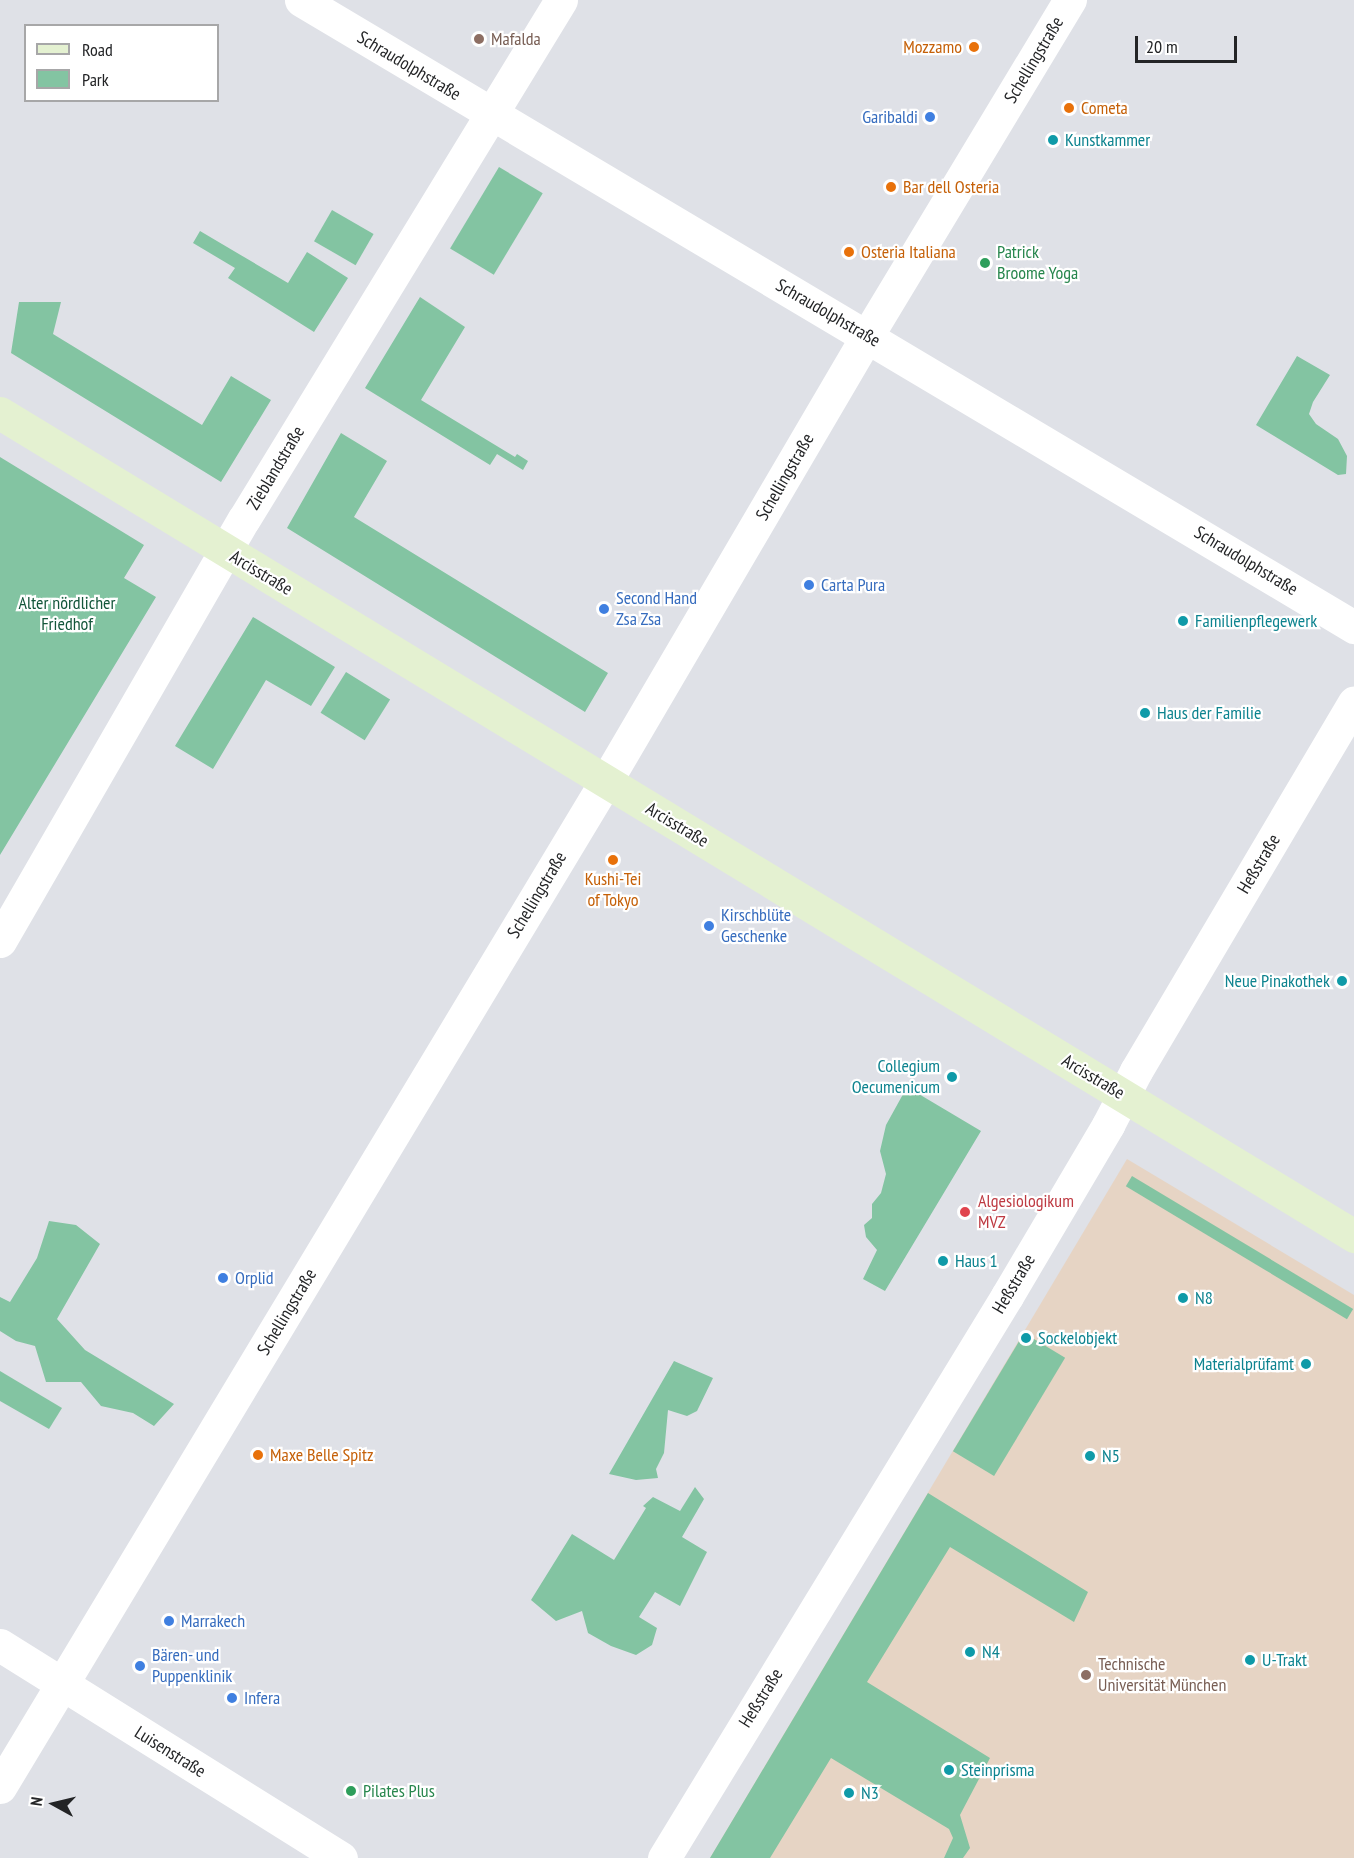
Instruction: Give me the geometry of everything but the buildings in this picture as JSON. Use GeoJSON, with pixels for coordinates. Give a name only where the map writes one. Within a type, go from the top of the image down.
{"type":"FeatureCollection","features":[{"type":"Feature","properties":{"kind":"main road","name":"Arcisstraße"},"geometry":{"type":"LineString","coordinates":[[0,413],[1354,1236]]}},
{"type":"Feature","properties":{"kind":"street","name":"Schraudolphstraße"},"geometry":{"type":"LineString","coordinates":[[301,0],[1354,627]]}},
{"type":"Feature","properties":{"kind":"street","name":"Zieblandstraße"},"geometry":{"type":"LineString","coordinates":[[0,940],[227,552],[561,0]]}},
{"type":"Feature","properties":{"kind":"street","name":"Schellingstraße"},"geometry":{"type":"LineString","coordinates":[[0,1787],[606,781],[867,336],[1070,0]]}},
{"type":"Feature","properties":{"kind":"street","name":"Heßstraße"},"geometry":{"type":"LineString","coordinates":[[664,1858],[995,1316],[1136,1071],[1354,703]]}},
{"type":"Feature","properties":{"kind":"street","name":"Luisenstraße"},"geometry":{"type":"LineString","coordinates":[[0,1646],[340,1858]]}},
{"type":"Feature","properties":{"kind":"shaded area","name":"Technische Universität München"},"geometry":{"type":"Polygon","coordinates":[[[1127,1159],[1354,1295],[1354,1858],[710,1858],[1127,1159]]]}},
{"type":"Feature","properties":{"kind":"green space"},"geometry":{"type":"Polygon","coordinates":[[[499,167],[543,193],[494,275],[450,248],[499,167]]]}},
{"type":"Feature","properties":{"kind":"green space"},"geometry":{"type":"Polygon","coordinates":[[[332,210],[374,234],[356,265],[314,241],[332,210]]]}},
{"type":"Feature","properties":{"kind":"green space"},"geometry":{"type":"Polygon","coordinates":[[[200,231],[288,283],[307,252],[348,278],[314,332],[228,278],[235,268],[193,243],[200,231]]]}},
{"type":"Feature","properties":{"kind":"green space"},"geometry":{"type":"Polygon","coordinates":[[[420,297],[465,327],[421,400],[515,457],[517,454],[528,461],[523,470],[497,454],[490,465],[365,388],[420,297]]]}},
{"type":"Feature","properties":{"kind":"green space"},"geometry":{"type":"Polygon","coordinates":[[[19,302],[61,302],[53,334],[202,425],[231,376],[271,400],[221,482],[11,353],[19,302]]]}},
{"type":"Feature","properties":{"kind":"green space"},"geometry":{"type":"Polygon","coordinates":[[[1297,356],[1330,375],[1313,402],[1309,414],[1316,424],[1338,439],[1347,456],[1346,474],[1338,475],[1256,425],[1297,356]]]}},
{"type":"Feature","properties":{"kind":"green space"},"geometry":{"type":"Polygon","coordinates":[[[341,433],[387,461],[354,517],[608,673],[585,712],[287,528],[341,433]]]}},
{"type":"Feature","properties":{"kind":"green space","name":"Alter nördlicher Friedhof"},"geometry":{"type":"Polygon","coordinates":[[[0,457],[144,545],[124,578],[156,597],[0,855],[0,457]]]}},
{"type":"Feature","properties":{"kind":"green space"},"geometry":{"type":"Polygon","coordinates":[[[253,617],[335,667],[311,706],[266,680],[213,769],[175,746],[253,617]]]}},
{"type":"Feature","properties":{"kind":"green space"},"geometry":{"type":"Polygon","coordinates":[[[346,672],[390,700],[365,740],[321,713],[346,672]]]}},
{"type":"Feature","properties":{"kind":"green space"},"geometry":{"type":"Polygon","coordinates":[[[907,1087],[981,1131],[885,1291],[863,1279],[877,1250],[866,1237],[864,1225],[872,1218],[872,1204],[881,1193],[886,1174],[880,1151],[886,1125],[907,1087]]]}},
{"type":"Feature","properties":{"kind":"green space"},"geometry":{"type":"Polygon","coordinates":[[[1132,1176],[1353,1309],[1347,1319],[1126,1186],[1132,1176]]]}},
{"type":"Feature","properties":{"kind":"green space"},"geometry":{"type":"Polygon","coordinates":[[[49,1221],[76,1225],[100,1244],[57,1319],[85,1350],[174,1404],[154,1426],[133,1413],[101,1406],[81,1382],[46,1382],[35,1346],[16,1341],[0,1331],[0,1297],[10,1302],[37,1258],[49,1221]]]}},
{"type":"Feature","properties":{"kind":"green space"},"geometry":{"type":"Polygon","coordinates":[[[1024,1333],[1065,1358],[994,1476],[953,1451],[1024,1333]]]}},
{"type":"Feature","properties":{"kind":"green space"},"geometry":{"type":"Polygon","coordinates":[[[674,1361],[713,1378],[697,1411],[687,1416],[668,1410],[664,1453],[656,1469],[658,1478],[636,1480],[609,1474],[674,1361]]]}},
{"type":"Feature","properties":{"kind":"green space"},"geometry":{"type":"Polygon","coordinates":[[[0,1371],[62,1408],[49,1429],[0,1401],[0,1371]]]}},
{"type":"Feature","properties":{"kind":"green space"},"geometry":{"type":"Polygon","coordinates":[[[695,1487],[704,1499],[682,1537],[707,1552],[680,1606],[655,1592],[639,1617],[657,1628],[652,1645],[636,1655],[611,1646],[588,1633],[582,1611],[556,1621],[531,1600],[572,1534],[614,1560],[646,1508],[643,1506],[653,1497],[680,1511],[695,1487]]]}},
{"type":"Feature","properties":{"kind":"green space"},"geometry":{"type":"Polygon","coordinates":[[[928,1493],[1088,1592],[1074,1622],[950,1547],[867,1682],[990,1758],[960,1815],[970,1848],[963,1858],[944,1858],[953,1838],[949,1829],[831,1758],[770,1858],[710,1858],[928,1493]]]}},
{"type":"Feature","properties":{"kind":"place","name":"Mafalda"},"geometry":{"type":"Point","coordinates":[479,39]}},
{"type":"Feature","properties":{"kind":"place","name":"Mozzamo"},"geometry":{"type":"Point","coordinates":[974,47]}},
{"type":"Feature","properties":{"kind":"place","name":"Cometa"},"geometry":{"type":"Point","coordinates":[1069,108]}},
{"type":"Feature","properties":{"kind":"place","name":"Garibaldi"},"geometry":{"type":"Point","coordinates":[930,117]}},
{"type":"Feature","properties":{"kind":"place","name":"Kunstkammer"},"geometry":{"type":"Point","coordinates":[1053,140]}},
{"type":"Feature","properties":{"kind":"place","name":"Bar dell Osteria"},"geometry":{"type":"Point","coordinates":[891,187]}},
{"type":"Feature","properties":{"kind":"place","name":"Osteria Italiana"},"geometry":{"type":"Point","coordinates":[849,252]}},
{"type":"Feature","properties":{"kind":"place","name":"Patrick Broome Yoga"},"geometry":{"type":"Point","coordinates":[985,263]}},
{"type":"Feature","properties":{"kind":"place","name":"Carta Pura"},"geometry":{"type":"Point","coordinates":[809,585]}},
{"type":"Feature","properties":{"kind":"place","name":"Second Hand Zsa Zsa"},"geometry":{"type":"Point","coordinates":[604,609]}},
{"type":"Feature","properties":{"kind":"place","name":"Familienpflegewerk"},"geometry":{"type":"Point","coordinates":[1183,621]}},
{"type":"Feature","properties":{"kind":"place","name":"Haus der Familie"},"geometry":{"type":"Point","coordinates":[1145,713]}},
{"type":"Feature","properties":{"kind":"place","name":"Kushi-Tei of Tokyo"},"geometry":{"type":"Point","coordinates":[613,860]}},
{"type":"Feature","properties":{"kind":"place","name":"Kirschblüte Geschenke"},"geometry":{"type":"Point","coordinates":[709,926]}},
{"type":"Feature","properties":{"kind":"place","name":"Neue Pinakothek"},"geometry":{"type":"Point","coordinates":[1342,981]}},
{"type":"Feature","properties":{"kind":"place","name":"Collegium Oecumenicum"},"geometry":{"type":"Point","coordinates":[952,1077]}},
{"type":"Feature","properties":{"kind":"place","name":"Algesiologikum MVZ"},"geometry":{"type":"Point","coordinates":[965,1212]}},
{"type":"Feature","properties":{"kind":"place","name":"Haus 1"},"geometry":{"type":"Point","coordinates":[943,1261]}},
{"type":"Feature","properties":{"kind":"place","name":"Orplid"},"geometry":{"type":"Point","coordinates":[223,1278]}},
{"type":"Feature","properties":{"kind":"place","name":"N8"},"geometry":{"type":"Point","coordinates":[1183,1298]}},
{"type":"Feature","properties":{"kind":"place","name":"Sockelobjekt"},"geometry":{"type":"Point","coordinates":[1026,1338]}},
{"type":"Feature","properties":{"kind":"place","name":"Materialprüfamt"},"geometry":{"type":"Point","coordinates":[1306,1364]}},
{"type":"Feature","properties":{"kind":"place","name":"Maxe Belle Spitz"},"geometry":{"type":"Point","coordinates":[258,1455]}},
{"type":"Feature","properties":{"kind":"place","name":"N5"},"geometry":{"type":"Point","coordinates":[1090,1456]}},
{"type":"Feature","properties":{"kind":"place","name":"Marrakech"},"geometry":{"type":"Point","coordinates":[169,1621]}},
{"type":"Feature","properties":{"kind":"place","name":"N4"},"geometry":{"type":"Point","coordinates":[970,1652]}},
{"type":"Feature","properties":{"kind":"place","name":"U-Trakt"},"geometry":{"type":"Point","coordinates":[1250,1660]}},
{"type":"Feature","properties":{"kind":"place","name":"Bären- und Puppenklinik"},"geometry":{"type":"Point","coordinates":[140,1666]}},
{"type":"Feature","properties":{"kind":"place","name":"Technische Universität München"},"geometry":{"type":"Point","coordinates":[1086,1675]}},
{"type":"Feature","properties":{"kind":"place","name":"Infera"},"geometry":{"type":"Point","coordinates":[232,1698]}},
{"type":"Feature","properties":{"kind":"place","name":"Steinprisma"},"geometry":{"type":"Point","coordinates":[949,1770]}},
{"type":"Feature","properties":{"kind":"place","name":"Pilates Plus"},"geometry":{"type":"Point","coordinates":[351,1791]}},
{"type":"Feature","properties":{"kind":"place","name":"N3"},"geometry":{"type":"Point","coordinates":[849,1793]}}]}
